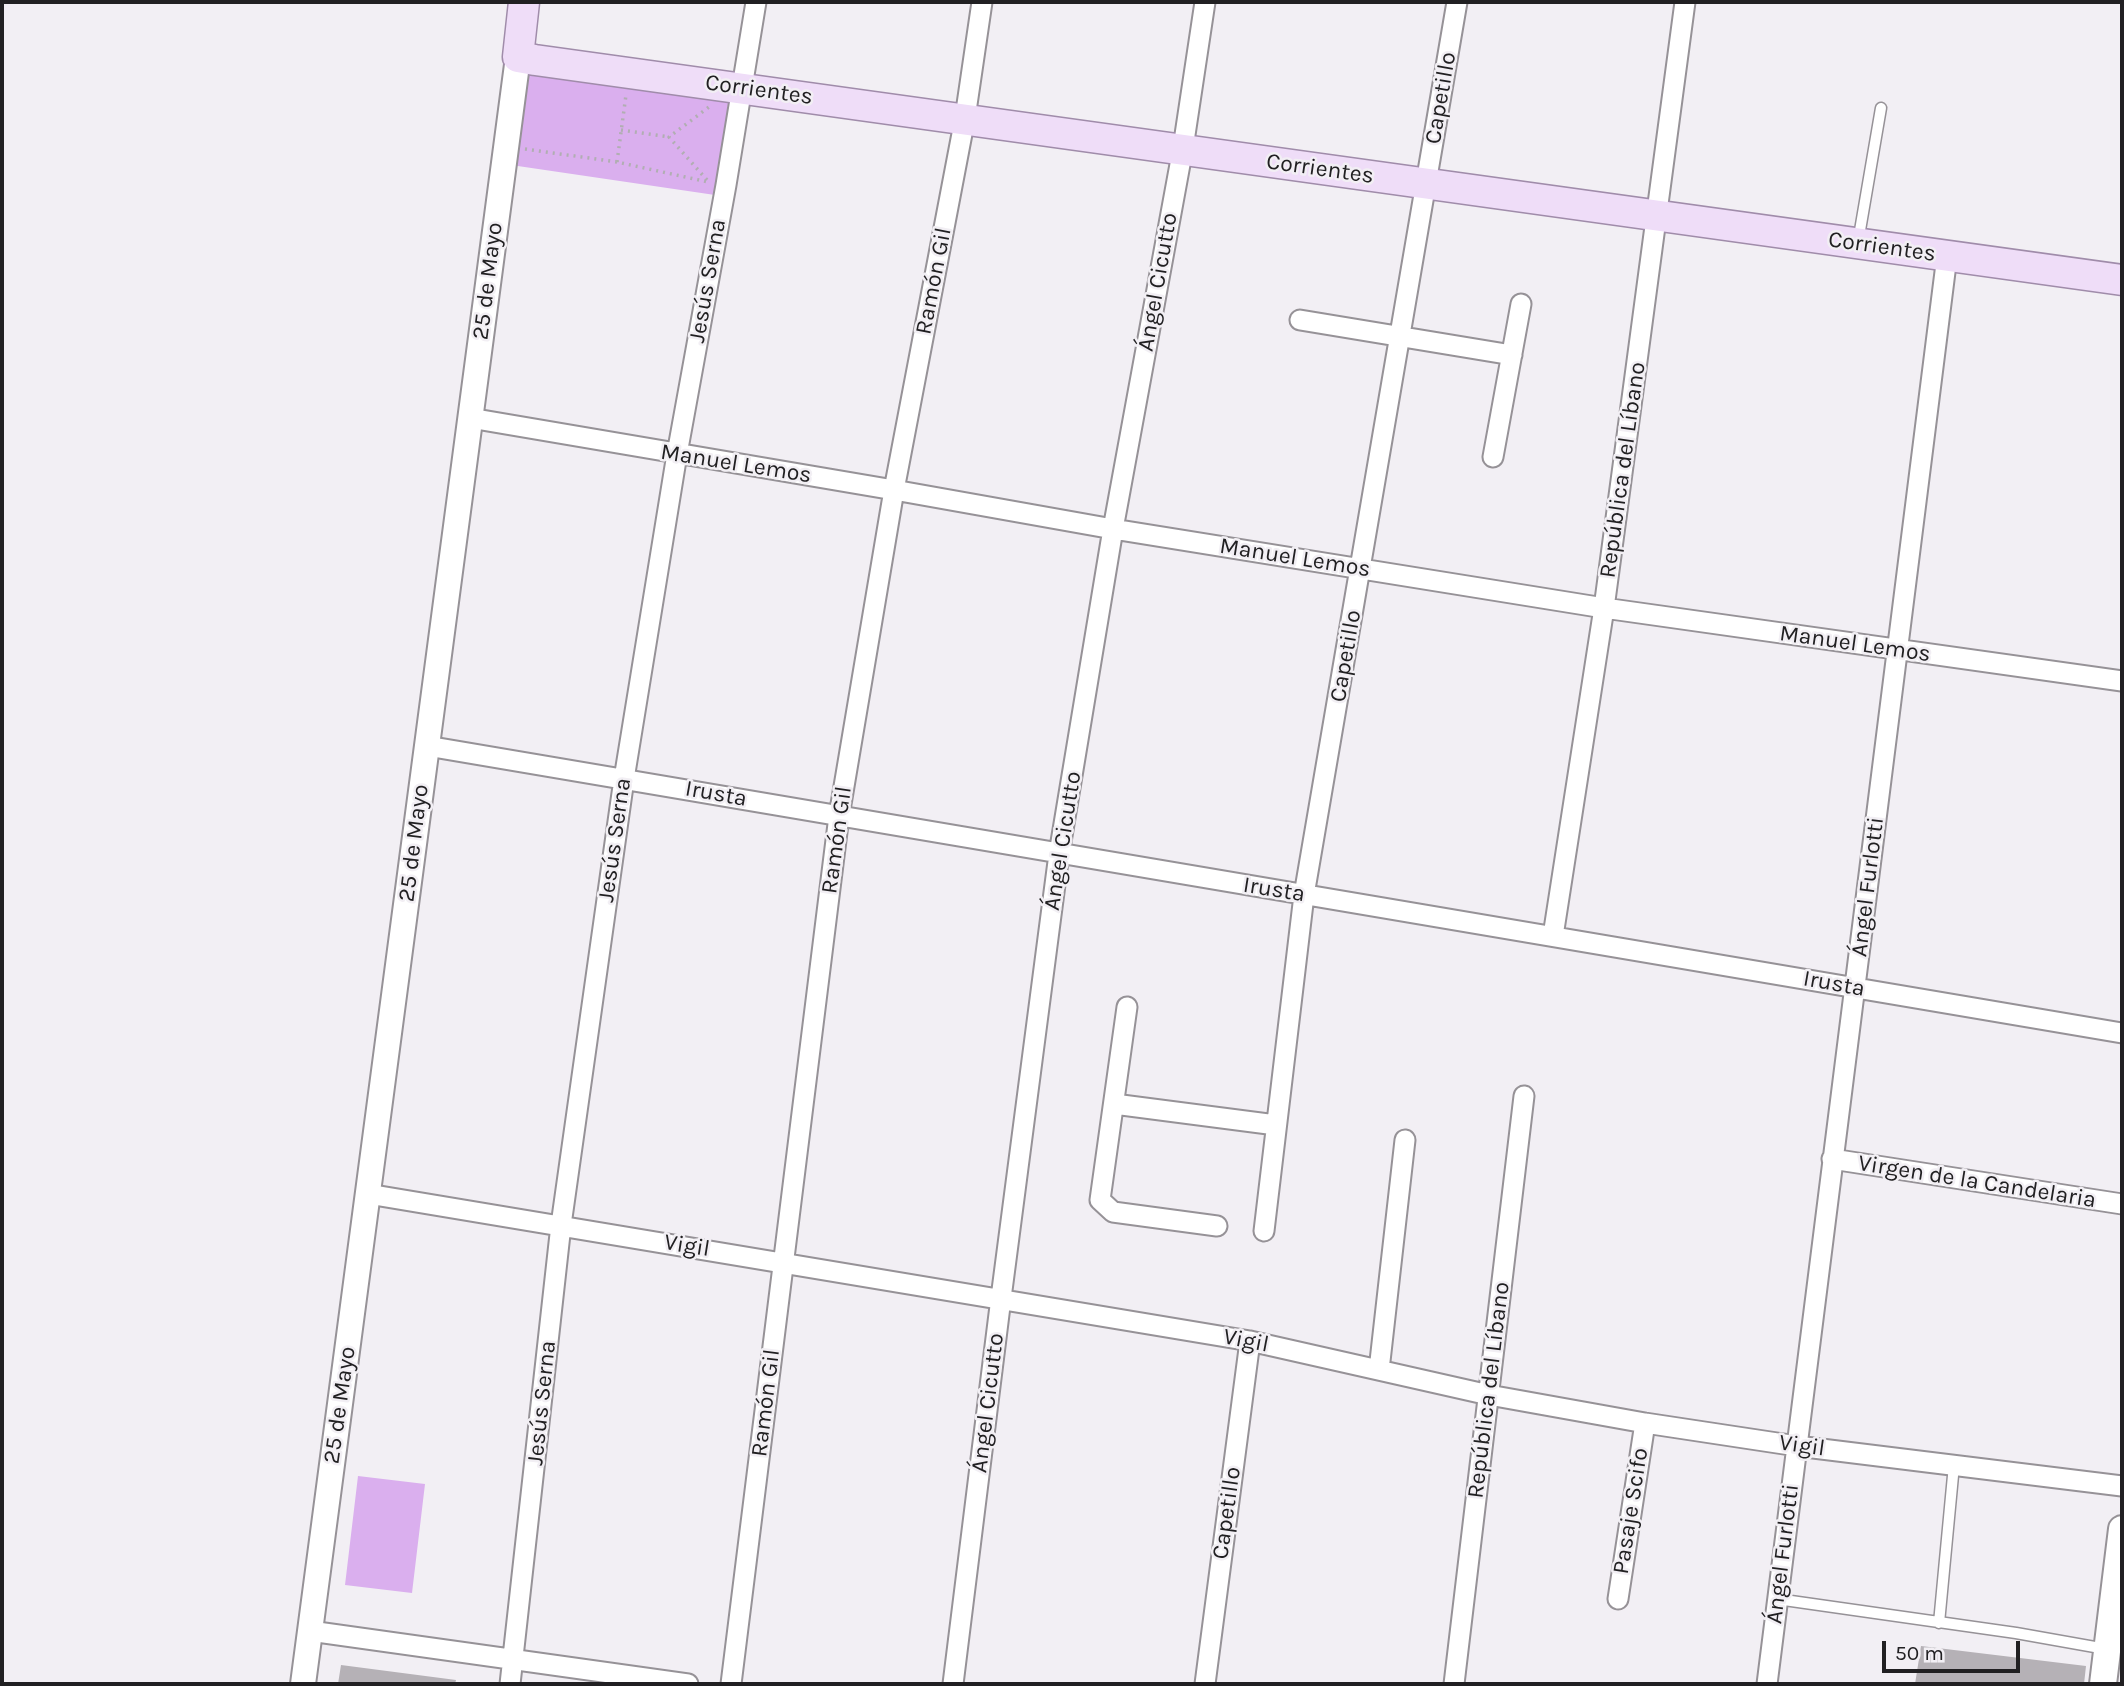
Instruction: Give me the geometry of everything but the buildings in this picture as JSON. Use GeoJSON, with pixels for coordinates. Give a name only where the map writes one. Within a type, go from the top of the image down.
{"type":"FeatureCollection","features":[{"type":"Feature","properties":{"kind":"main road","name":"25 de Mayo"},"geometry":{"type":"LineString","coordinates":[[518,57],[524,2]]}},
{"type":"Feature","properties":{"kind":"main road","name":"Corrientes"},"geometry":{"type":"LineString","coordinates":[[518,57],[2122,280]]}},
{"type":"Feature","properties":{"kind":"main road"},"geometry":{"type":"LineString","coordinates":[[2103,1684],[2122,1529]]}},
{"type":"Feature","properties":{"kind":"street","name":"Jesús Serna"},"geometry":{"type":"LineString","coordinates":[[510,1684],[562,1225],[624,779],[733,86],[756,2]]}},
{"type":"Feature","properties":{"kind":"street","name":"Ramón Gil"},"geometry":{"type":"LineString","coordinates":[[731,1684],[839,816],[894,489],[965,118],[982,2]]}},
{"type":"Feature","properties":{"kind":"street","name":"Ángel Cicutto"},"geometry":{"type":"LineString","coordinates":[[953,1684],[1059,854],[1113,529],[1183,148],[1205,2]]}},
{"type":"Feature","properties":{"kind":"street","name":"Capetillo"},"geometry":{"type":"LineString","coordinates":[[1264,1231],[1304,895],[1457,2]]}},
{"type":"Feature","properties":{"kind":"street","name":"República del Líbano"},"geometry":{"type":"LineString","coordinates":[[1553,936],[1604,608],[1685,2]]}},
{"type":"Feature","properties":{"kind":"street","name":"25 de Mayo"},"geometry":{"type":"LineString","coordinates":[[303,1684],[518,57]]}},
{"type":"Feature","properties":{"kind":"street","name":"Ángel Furlotti"},"geometry":{"type":"LineString","coordinates":[[1767,1684],[1947,256]]}},
{"type":"Feature","properties":{"kind":"street"},"geometry":{"type":"LineString","coordinates":[[1493,457],[1521,304]]}},
{"type":"Feature","properties":{"kind":"street"},"geometry":{"type":"LineString","coordinates":[[1300,320],[1512,355]]}},
{"type":"Feature","properties":{"kind":"street","name":"Manuel Lemos"},"geometry":{"type":"LineString","coordinates":[[470,418],[894,489],[1113,529],[1604,608],[2122,681]]}},
{"type":"Feature","properties":{"kind":"street","name":"Irusta"},"geometry":{"type":"LineString","coordinates":[[427,746],[2122,1033]]}},
{"type":"Feature","properties":{"kind":"street"},"geometry":{"type":"LineString","coordinates":[[1127,1007],[1100,1200],[1113,1212],[1217,1226]]}},
{"type":"Feature","properties":{"kind":"street","name":"República del Líbano"},"geometry":{"type":"LineString","coordinates":[[1454,1684],[1524,1096]]}},
{"type":"Feature","properties":{"kind":"street"},"geometry":{"type":"LineString","coordinates":[[1114,1104],[1276,1125]]}},
{"type":"Feature","properties":{"kind":"street"},"geometry":{"type":"LineString","coordinates":[[1379,1370],[1405,1140]]}},
{"type":"Feature","properties":{"kind":"street","name":"Virgen de la Candelaria"},"geometry":{"type":"LineString","coordinates":[[1832,1159],[2122,1204]]}},
{"type":"Feature","properties":{"kind":"street","name":"Vigil"},"geometry":{"type":"LineString","coordinates":[[369,1194],[1250,1341],[1489,1395],[1645,1423],[1797,1446],[2122,1486]]}},
{"type":"Feature","properties":{"kind":"street","name":"Capetillo"},"geometry":{"type":"LineString","coordinates":[[1205,1684],[1250,1341]]}},
{"type":"Feature","properties":{"kind":"street","name":"Pasaje Scifo"},"geometry":{"type":"LineString","coordinates":[[1618,1598],[1645,1423]]}},
{"type":"Feature","properties":{"kind":"street"},"geometry":{"type":"LineString","coordinates":[[310,1632],[688,1684]]}},
{"type":"Feature","properties":{"kind":"lane"},"geometry":{"type":"LineString","coordinates":[[1858,243],[1881,107]]}},
{"type":"Feature","properties":{"kind":"lane"},"geometry":{"type":"LineString","coordinates":[[1939,1623],[1954,1465]]}},
{"type":"Feature","properties":{"kind":"lane"},"geometry":{"type":"LineString","coordinates":[[1777,1600],[2017,1633],[2107,1649]]}},
{"type":"Feature","properties":{"kind":"path"},"geometry":{"type":"LineString","coordinates":[[617,162],[629,72]]}},
{"type":"Feature","properties":{"kind":"path"},"geometry":{"type":"LineString","coordinates":[[669,137],[733,86]]}},
{"type":"Feature","properties":{"kind":"path"},"geometry":{"type":"LineString","coordinates":[[523,148],[617,162],[708,182],[669,137],[621,130]]}},
{"type":"Feature","properties":{"kind":"shaded area"},"geometry":{"type":"Polygon","coordinates":[[[524,68],[729,98],[715,195],[511,165],[524,68]]]}},
{"type":"Feature","properties":{"kind":"shaded area"},"geometry":{"type":"Polygon","coordinates":[[[358,1476],[425,1484],[412,1593],[345,1585],[358,1476]]]}}]}
